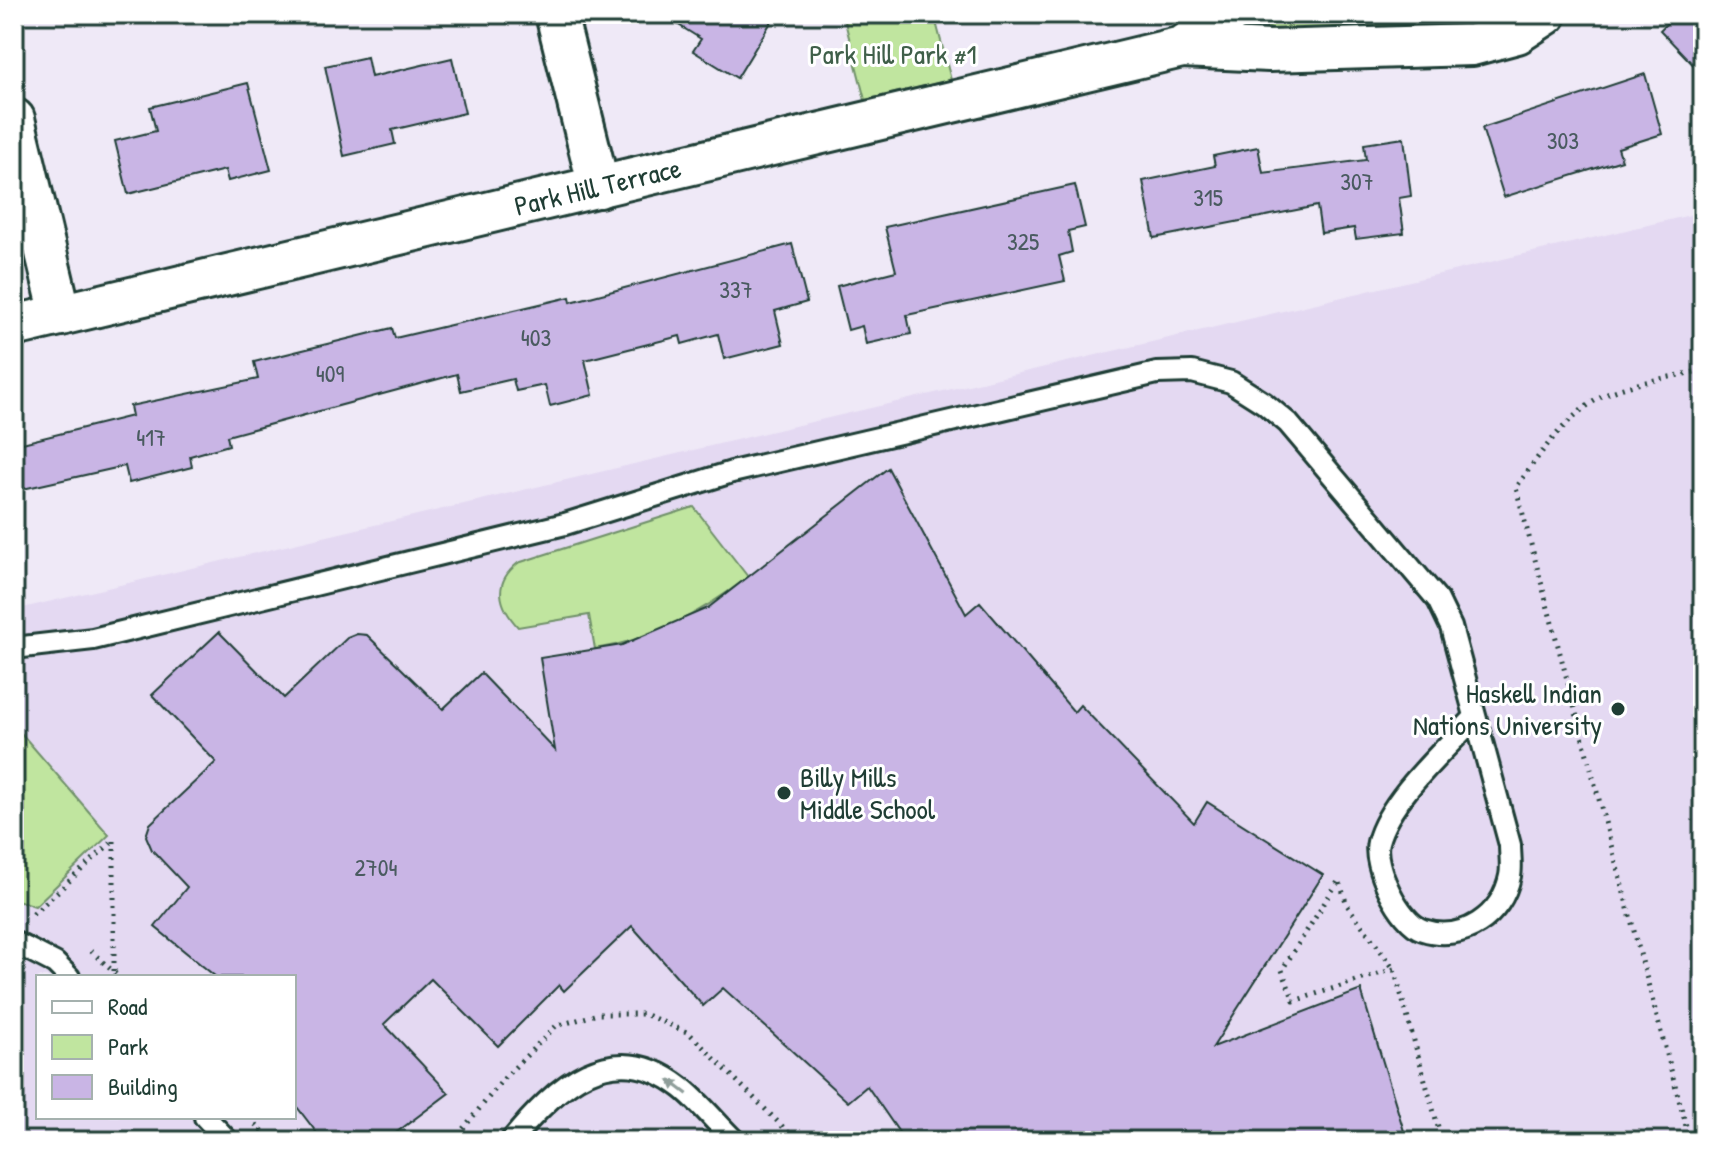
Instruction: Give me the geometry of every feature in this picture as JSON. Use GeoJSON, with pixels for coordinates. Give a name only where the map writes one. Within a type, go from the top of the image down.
{"type":"FeatureCollection","features":[{"type":"Feature","properties":{"kind":"street"},"geometry":{"type":"LineString","coordinates":[[556,14],[599,187]]}},
{"type":"Feature","properties":{"kind":"street","name":"Park Hill Terrace"},"geometry":{"type":"LineString","coordinates":[[1182,47],[1229,14]]}},
{"type":"Feature","properties":{"kind":"street","name":"Park Hill Terrace"},"geometry":{"type":"LineString","coordinates":[[14,326],[1182,47],[1269,51],[1472,45],[1517,33],[1546,14]]}},
{"type":"Feature","properties":{"kind":"street"},"geometry":{"type":"LineString","coordinates":[[14,119],[61,315]]}},
{"type":"Feature","properties":{"kind":"lane"},"geometry":{"type":"LineString","coordinates":[[14,648],[93,639],[565,524],[732,472],[1157,373],[1192,372],[1231,382],[1288,423],[1438,600],[1451,627],[1510,845],[1510,876],[1496,908],[1475,927],[1447,934],[1420,930],[1399,909],[1382,877],[1377,844],[1391,813],[1475,717]]}},
{"type":"Feature","properties":{"kind":"lane"},"geometry":{"type":"LineString","coordinates":[[14,942],[55,963],[67,975]]}},
{"type":"Feature","properties":{"kind":"lane"},"geometry":{"type":"LineString","coordinates":[[511,1141],[541,1104],[576,1076],[617,1064],[654,1071],[683,1089],[735,1141]]}},
{"type":"Feature","properties":{"kind":"lane"},"geometry":{"type":"LineString","coordinates":[[207,1119],[228,1141]]}},
{"type":"Feature","properties":{"kind":"path"},"geometry":{"type":"LineString","coordinates":[[1690,1141],[1516,488],[1540,453],[1571,420],[1611,393],[1703,370]]}},
{"type":"Feature","properties":{"kind":"path"},"geometry":{"type":"LineString","coordinates":[[33,914],[114,840],[114,971]]}},
{"type":"Feature","properties":{"kind":"path"},"geometry":{"type":"LineString","coordinates":[[1394,969],[1294,1001],[1282,970],[1339,880],[1347,905],[1394,969],[1442,1141]]}},
{"type":"Feature","properties":{"kind":"path"},"geometry":{"type":"LineString","coordinates":[[251,1119],[272,1141]]}},
{"type":"Feature","properties":{"kind":"shaded area","name":"Billy Mills Middle School"},"geometry":{"type":"Polygon","coordinates":[[[1703,212],[1703,1141],[14,1141],[14,610],[1703,212]]]}},
{"type":"Feature","properties":{"kind":"green space","name":"Park Hill Park #1"},"geometry":{"type":"Polygon","coordinates":[[[843,14],[934,14],[951,80],[865,100],[843,14]]]}},
{"type":"Feature","properties":{"kind":"green space"},"geometry":{"type":"Polygon","coordinates":[[[1269,14],[1508,14],[1457,26],[1277,32],[1266,26],[1264,20],[1269,14]]]}},
{"type":"Feature","properties":{"kind":"green space"},"geometry":{"type":"Polygon","coordinates":[[[694,507],[748,577],[695,613],[637,639],[595,649],[589,615],[518,627],[506,611],[502,586],[518,563],[694,507]]]}},
{"type":"Feature","properties":{"kind":"green space"},"geometry":{"type":"Polygon","coordinates":[[[14,725],[109,835],[35,906],[14,899],[14,725]]]}},
{"type":"Feature","properties":{"kind":"building"},"geometry":{"type":"Polygon","coordinates":[[[661,14],[776,14],[737,78],[693,51],[701,39],[661,14]]]}},
{"type":"Feature","properties":{"kind":"building"},"geometry":{"type":"Polygon","coordinates":[[[1676,14],[1703,14],[1703,75],[1660,30],[1676,14]]]}},
{"type":"Feature","properties":{"kind":"building"},"geometry":{"type":"Polygon","coordinates":[[[367,57],[371,77],[452,58],[465,113],[392,130],[395,144],[344,156],[325,66],[367,57]]]}},
{"type":"Feature","properties":{"kind":"building"},"geometry":{"type":"Polygon","coordinates":[[[1645,74],[1662,134],[1618,148],[1622,160],[1504,197],[1482,128],[1645,74]]]}},
{"type":"Feature","properties":{"kind":"building"},"geometry":{"type":"Polygon","coordinates":[[[248,83],[271,170],[228,181],[225,170],[128,194],[115,141],[156,131],[150,107],[248,83]]]}},
{"type":"Feature","properties":{"kind":"building"},"geometry":{"type":"Polygon","coordinates":[[[1404,138],[1411,196],[1399,198],[1404,233],[1356,239],[1354,228],[1321,233],[1317,206],[1154,238],[1143,181],[1215,166],[1213,156],[1258,147],[1263,173],[1366,160],[1364,144],[1404,138]]]}},
{"type":"Feature","properties":{"kind":"building"},"geometry":{"type":"Polygon","coordinates":[[[1075,185],[1085,227],[1068,231],[1072,252],[1059,256],[1065,281],[907,315],[911,334],[866,344],[862,326],[848,330],[837,286],[896,271],[885,227],[1075,185]]]}},
{"type":"Feature","properties":{"kind":"building"},"geometry":{"type":"Polygon","coordinates":[[[792,244],[807,302],[775,311],[783,344],[724,359],[718,334],[682,344],[680,336],[585,360],[593,395],[550,406],[545,385],[516,391],[513,379],[461,391],[457,374],[227,436],[229,445],[190,456],[192,467],[129,483],[125,466],[14,491],[14,445],[132,416],[130,406],[258,379],[254,362],[392,328],[395,338],[570,297],[571,302],[792,244]]]}},
{"type":"Feature","properties":{"kind":"building"},"geometry":{"type":"Polygon","coordinates":[[[888,468],[966,614],[980,602],[1074,712],[1080,705],[1194,823],[1207,802],[1323,875],[1213,1047],[1361,990],[1407,1141],[905,1141],[867,1086],[848,1102],[723,988],[703,1006],[632,926],[564,991],[559,985],[498,1046],[431,979],[384,1024],[449,1093],[385,1141],[323,1141],[296,1106],[296,975],[214,975],[155,927],[187,887],[152,850],[146,836],[150,824],[216,762],[152,695],[219,632],[284,698],[347,638],[357,634],[367,635],[443,709],[481,673],[555,750],[540,658],[622,645],[708,608],[888,468]]]}},
{"type":"Feature","properties":{"kind":"place","name":"Haskell Indian Nations University"},"geometry":{"type":"Point","coordinates":[1618,709]}},
{"type":"Feature","properties":{"kind":"place","name":"Billy Mills Middle School"},"geometry":{"type":"Point","coordinates":[784,793]}}]}
